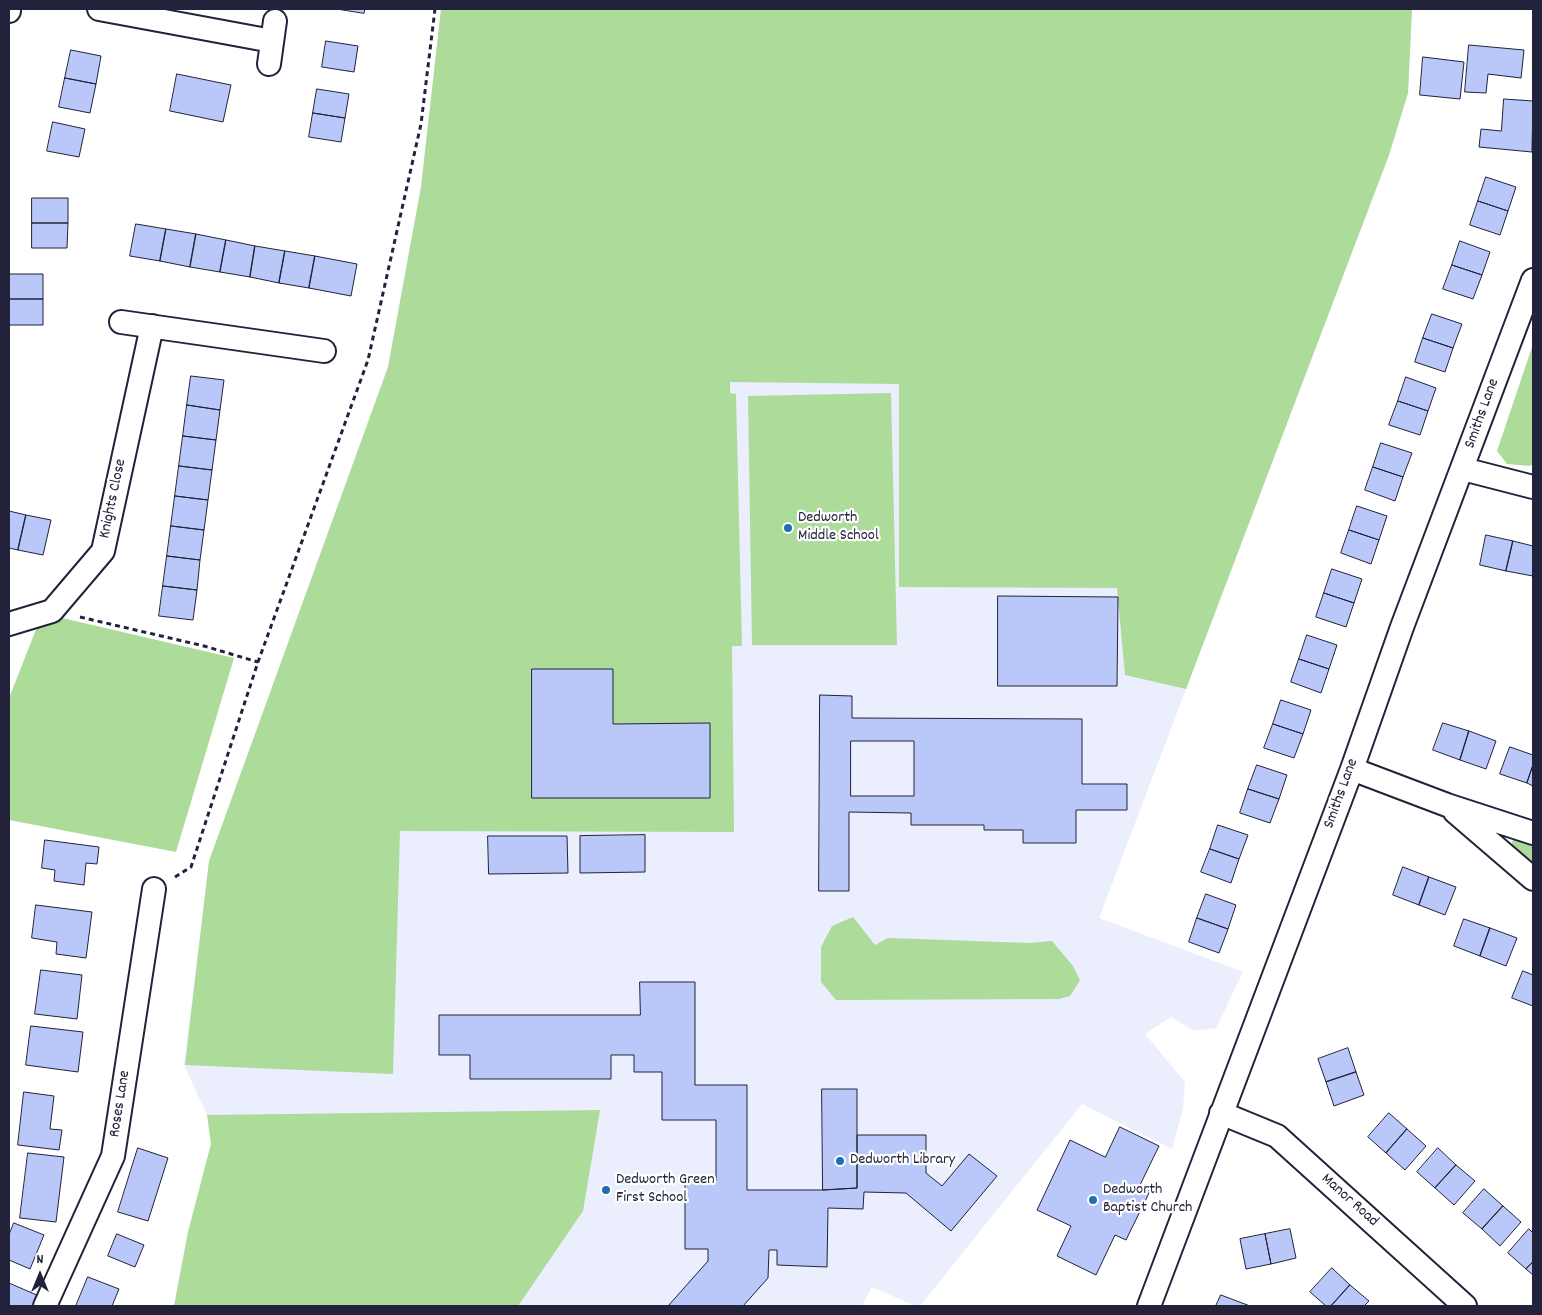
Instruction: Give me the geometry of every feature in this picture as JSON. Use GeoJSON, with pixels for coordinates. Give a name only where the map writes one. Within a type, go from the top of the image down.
{"type":"FeatureCollection","features":[{"type":"Feature","properties":{"kind":"street"},"geometry":{"type":"LineString","coordinates":[[99,9],[273,31],[268,64]]}},
{"type":"Feature","properties":{"kind":"street","name":"Smiths Lane"},"geometry":{"type":"LineString","coordinates":[[1150,1306],[1533,280]]}},
{"type":"Feature","properties":{"kind":"street"},"geometry":{"type":"LineString","coordinates":[[121,322],[152,326],[281,354],[324,351]]}},
{"type":"Feature","properties":{"kind":"street","name":"Knights Close"},"geometry":{"type":"LineString","coordinates":[[52,611],[103,551],[152,326]]}},
{"type":"Feature","properties":{"kind":"street"},"geometry":{"type":"LineString","coordinates":[[1462,469],[1533,487]]}},
{"type":"Feature","properties":{"kind":"street"},"geometry":{"type":"LineString","coordinates":[[9,624],[52,611]]}},
{"type":"Feature","properties":{"kind":"street"},"geometry":{"type":"LineString","coordinates":[[1352,769],[1447,805],[1533,833]]}},
{"type":"Feature","properties":{"kind":"street"},"geometry":{"type":"LineString","coordinates":[[1447,805],[1533,879]]}},
{"type":"Feature","properties":{"kind":"street","name":"Roses Lane"},"geometry":{"type":"LineString","coordinates":[[46,1306],[112,1156],[154,889]]}},
{"type":"Feature","properties":{"kind":"street","name":"Manor Road"},"geometry":{"type":"LineString","coordinates":[[1221,1113],[1277,1136],[1465,1306]]}},
{"type":"Feature","properties":{"kind":"path"},"geometry":{"type":"LineString","coordinates":[[154,889],[191,867],[258,662],[368,360],[421,124],[435,9]]}},
{"type":"Feature","properties":{"kind":"path"},"geometry":{"type":"LineString","coordinates":[[52,611],[204,646],[258,662]]}},
{"type":"Feature","properties":{"kind":"shaded area","name":"Dedworth Middle School"},"geometry":{"type":"Polygon","coordinates":[[[441,9],[1412,9],[1408,93],[1389,155],[1099,918],[1243,972],[1216,1028],[1194,1031],[1171,1017],[1145,1034],[1185,1082],[1183,1109],[1172,1149],[1082,1104],[920,1306],[915,1306],[872,1287],[862,1306],[174,1306],[188,1232],[211,1144],[207,1115],[184,1065],[209,861],[388,367],[421,187],[441,9]]]}},
{"type":"Feature","properties":{"kind":"green space","name":"Dedworth Middle School"},"geometry":{"type":"Polygon","coordinates":[[[441,9],[1412,9],[1408,93],[1389,155],[1186,689],[1125,675],[1117,588],[899,587],[899,384],[730,382],[730,393],[736,394],[742,646],[732,646],[734,832],[400,831],[393,1074],[185,1065],[209,861],[388,367],[421,187],[441,9]]]}},
{"type":"Feature","properties":{"kind":"green space"},"geometry":{"type":"Polygon","coordinates":[[[1533,344],[1533,464],[1530,466],[1507,464],[1497,451],[1533,344]]]}},
{"type":"Feature","properties":{"kind":"green space"},"geometry":{"type":"Polygon","coordinates":[[[891,393],[897,645],[752,645],[748,396],[891,393]]]}},
{"type":"Feature","properties":{"kind":"green space"},"geometry":{"type":"Polygon","coordinates":[[[58,617],[234,658],[176,852],[9,820],[9,698],[37,627],[58,617]]]}},
{"type":"Feature","properties":{"kind":"green space"},"geometry":{"type":"Polygon","coordinates":[[[1521,838],[1533,842],[1533,873],[1510,848],[1513,840],[1521,838]]]}},
{"type":"Feature","properties":{"kind":"green space"},"geometry":{"type":"Polygon","coordinates":[[[853,917],[875,945],[888,938],[1030,943],[1052,941],[1073,966],[1080,980],[1070,996],[1059,999],[836,1000],[821,982],[821,947],[832,926],[853,917]]]}},
{"type":"Feature","properties":{"kind":"green space"},"geometry":{"type":"Polygon","coordinates":[[[600,1110],[583,1211],[518,1306],[174,1306],[188,1232],[211,1144],[207,1115],[600,1110]]]}},
{"type":"Feature","properties":{"kind":"building"},"geometry":{"type":"Polygon","coordinates":[[[337,9],[365,9],[364,13],[337,9]]]}},
{"type":"Feature","properties":{"kind":"building"},"geometry":{"type":"Polygon","coordinates":[[[326,41],[358,46],[354,72],[322,67],[326,41]]]}},
{"type":"Feature","properties":{"kind":"building"},"geometry":{"type":"Polygon","coordinates":[[[1469,45],[1524,50],[1521,78],[1488,74],[1486,93],[1465,92],[1469,45]]]}},
{"type":"Feature","properties":{"kind":"building"},"geometry":{"type":"Polygon","coordinates":[[[71,50],[101,56],[96,84],[65,78],[71,50]]]}},
{"type":"Feature","properties":{"kind":"building"},"geometry":{"type":"Polygon","coordinates":[[[1423,57],[1464,62],[1460,99],[1420,95],[1423,57]]]}},
{"type":"Feature","properties":{"kind":"building"},"geometry":{"type":"Polygon","coordinates":[[[177,74],[231,85],[223,122],[170,111],[177,74]]]}},
{"type":"Feature","properties":{"kind":"building"},"geometry":{"type":"Polygon","coordinates":[[[65,78],[96,84],[90,113],[59,107],[65,78]]]}},
{"type":"Feature","properties":{"kind":"building"},"geometry":{"type":"Polygon","coordinates":[[[317,89],[349,94],[345,118],[313,113],[317,89]]]}},
{"type":"Feature","properties":{"kind":"building"},"geometry":{"type":"Polygon","coordinates":[[[1504,99],[1533,101],[1532,152],[1479,147],[1481,129],[1501,131],[1504,99]]]}},
{"type":"Feature","properties":{"kind":"building"},"geometry":{"type":"Polygon","coordinates":[[[313,113],[345,118],[341,142],[309,137],[313,113]]]}},
{"type":"Feature","properties":{"kind":"building"},"geometry":{"type":"Polygon","coordinates":[[[53,122],[85,129],[79,157],[47,151],[53,122]]]}},
{"type":"Feature","properties":{"kind":"building"},"geometry":{"type":"Polygon","coordinates":[[[1486,177],[1516,187],[1508,211],[1478,201],[1486,177]]]}},
{"type":"Feature","properties":{"kind":"building"},"geometry":{"type":"Polygon","coordinates":[[[32,198],[68,198],[68,223],[32,223],[32,198]]]}},
{"type":"Feature","properties":{"kind":"building"},"geometry":{"type":"Polygon","coordinates":[[[1478,201],[1508,211],[1500,235],[1470,225],[1478,201]]]}},
{"type":"Feature","properties":{"kind":"building"},"geometry":{"type":"Polygon","coordinates":[[[32,223],[68,223],[67,248],[32,248],[32,223]]]}},
{"type":"Feature","properties":{"kind":"building"},"geometry":{"type":"Polygon","coordinates":[[[136,224],[166,229],[160,261],[130,256],[136,224]]]}},
{"type":"Feature","properties":{"kind":"building"},"geometry":{"type":"Polygon","coordinates":[[[166,229],[196,234],[190,267],[160,261],[166,229]]]}},
{"type":"Feature","properties":{"kind":"building"},"geometry":{"type":"Polygon","coordinates":[[[196,234],[226,240],[220,272],[190,267],[196,234]]]}},
{"type":"Feature","properties":{"kind":"building"},"geometry":{"type":"Polygon","coordinates":[[[226,240],[255,246],[250,277],[220,272],[226,240]]]}},
{"type":"Feature","properties":{"kind":"building"},"geometry":{"type":"Polygon","coordinates":[[[1460,241],[1490,252],[1482,275],[1452,265],[1460,241]]]}},
{"type":"Feature","properties":{"kind":"building"},"geometry":{"type":"Polygon","coordinates":[[[255,246],[285,251],[279,283],[250,277],[255,246]]]}},
{"type":"Feature","properties":{"kind":"building"},"geometry":{"type":"Polygon","coordinates":[[[285,251],[315,256],[309,288],[279,283],[285,251]]]}},
{"type":"Feature","properties":{"kind":"building"},"geometry":{"type":"Polygon","coordinates":[[[315,256],[357,264],[351,296],[309,288],[315,256]]]}},
{"type":"Feature","properties":{"kind":"building"},"geometry":{"type":"Polygon","coordinates":[[[1452,265],[1482,275],[1473,299],[1443,289],[1452,265]]]}},
{"type":"Feature","properties":{"kind":"building"},"geometry":{"type":"Polygon","coordinates":[[[9,274],[43,274],[43,299],[9,299],[9,274]]]}},
{"type":"Feature","properties":{"kind":"building"},"geometry":{"type":"Polygon","coordinates":[[[9,299],[43,299],[43,325],[9,325],[9,299]]]}},
{"type":"Feature","properties":{"kind":"building"},"geometry":{"type":"Polygon","coordinates":[[[1432,314],[1462,324],[1453,348],[1423,338],[1432,314]]]}},
{"type":"Feature","properties":{"kind":"building"},"geometry":{"type":"Polygon","coordinates":[[[1423,338],[1453,348],[1445,372],[1415,362],[1423,338]]]}},
{"type":"Feature","properties":{"kind":"building"},"geometry":{"type":"Polygon","coordinates":[[[191,376],[224,380],[220,410],[187,405],[191,376]]]}},
{"type":"Feature","properties":{"kind":"building"},"geometry":{"type":"Polygon","coordinates":[[[1406,377],[1436,388],[1428,411],[1398,401],[1406,377]]]}},
{"type":"Feature","properties":{"kind":"building"},"geometry":{"type":"Polygon","coordinates":[[[1398,401],[1428,411],[1420,435],[1389,425],[1398,401]]]}},
{"type":"Feature","properties":{"kind":"building"},"geometry":{"type":"Polygon","coordinates":[[[187,405],[220,410],[216,440],[183,436],[187,405]]]}},
{"type":"Feature","properties":{"kind":"building"},"geometry":{"type":"Polygon","coordinates":[[[183,436],[216,440],[212,470],[179,466],[183,436]]]}},
{"type":"Feature","properties":{"kind":"building"},"geometry":{"type":"Polygon","coordinates":[[[1381,443],[1412,453],[1403,477],[1373,467],[1381,443]]]}},
{"type":"Feature","properties":{"kind":"building"},"geometry":{"type":"Polygon","coordinates":[[[179,466],[212,470],[208,500],[175,496],[179,466]]]}},
{"type":"Feature","properties":{"kind":"building"},"geometry":{"type":"Polygon","coordinates":[[[1373,467],[1403,477],[1395,501],[1365,490],[1373,467]]]}},
{"type":"Feature","properties":{"kind":"building"},"geometry":{"type":"Polygon","coordinates":[[[175,496],[208,500],[204,530],[171,526],[175,496]]]}},
{"type":"Feature","properties":{"kind":"building"},"geometry":{"type":"Polygon","coordinates":[[[1357,506],[1387,516],[1379,540],[1349,530],[1357,506]]]}},
{"type":"Feature","properties":{"kind":"building"},"geometry":{"type":"Polygon","coordinates":[[[9,511],[26,515],[18,550],[9,548],[9,511]]]}},
{"type":"Feature","properties":{"kind":"building"},"geometry":{"type":"Polygon","coordinates":[[[26,515],[51,520],[43,555],[18,550],[26,515]]]}},
{"type":"Feature","properties":{"kind":"building"},"geometry":{"type":"Polygon","coordinates":[[[171,526],[204,530],[200,560],[167,556],[171,526]]]}},
{"type":"Feature","properties":{"kind":"building"},"geometry":{"type":"Polygon","coordinates":[[[1349,530],[1379,540],[1371,564],[1341,553],[1349,530]]]}},
{"type":"Feature","properties":{"kind":"building"},"geometry":{"type":"Polygon","coordinates":[[[1486,535],[1513,541],[1506,571],[1480,565],[1486,535]]]}},
{"type":"Feature","properties":{"kind":"building"},"geometry":{"type":"Polygon","coordinates":[[[1513,541],[1533,546],[1533,576],[1506,571],[1513,541]]]}},
{"type":"Feature","properties":{"kind":"building"},"geometry":{"type":"Polygon","coordinates":[[[167,556],[200,560],[197,590],[163,586],[167,556]]]}},
{"type":"Feature","properties":{"kind":"building"},"geometry":{"type":"Polygon","coordinates":[[[1332,569],[1362,579],[1354,603],[1324,593],[1332,569]]]}},
{"type":"Feature","properties":{"kind":"building"},"geometry":{"type":"Polygon","coordinates":[[[163,586],[197,590],[193,620],[159,616],[163,586]]]}},
{"type":"Feature","properties":{"kind":"building"},"geometry":{"type":"Polygon","coordinates":[[[1324,593],[1354,603],[1346,627],[1316,617],[1324,593]]]}},
{"type":"Feature","properties":{"kind":"building"},"geometry":{"type":"Polygon","coordinates":[[[998,596],[1118,597],[1117,686],[998,686],[998,596]]]}},
{"type":"Feature","properties":{"kind":"building"},"geometry":{"type":"Polygon","coordinates":[[[1307,635],[1337,645],[1329,669],[1299,659],[1307,635]]]}},
{"type":"Feature","properties":{"kind":"building"},"geometry":{"type":"Polygon","coordinates":[[[1299,659],[1329,669],[1321,693],[1291,682],[1299,659]]]}},
{"type":"Feature","properties":{"kind":"building"},"geometry":{"type":"Polygon","coordinates":[[[532,669],[613,669],[613,724],[710,723],[710,798],[532,798],[532,669]]]}},
{"type":"Feature","properties":{"kind":"building"},"geometry":{"type":"Polygon","coordinates":[[[820,695],[852,696],[852,718],[1082,719],[1082,784],[1127,784],[1127,810],[1076,810],[1076,843],[1023,843],[1023,830],[984,830],[984,825],[911,825],[911,813],[849,812],[849,891],[819,891],[820,695]],[[851,741],[851,796],[914,796],[914,741],[851,741]]]}},
{"type":"Feature","properties":{"kind":"building"},"geometry":{"type":"Polygon","coordinates":[[[1281,700],[1311,710],[1303,734],[1273,724],[1281,700]]]}},
{"type":"Feature","properties":{"kind":"building"},"geometry":{"type":"Polygon","coordinates":[[[1443,723],[1469,731],[1460,760],[1433,750],[1443,723]]]}},
{"type":"Feature","properties":{"kind":"building"},"geometry":{"type":"Polygon","coordinates":[[[1273,724],[1303,734],[1294,758],[1264,748],[1273,724]]]}},
{"type":"Feature","properties":{"kind":"building"},"geometry":{"type":"Polygon","coordinates":[[[1469,731],[1496,741],[1486,769],[1460,760],[1469,731]]]}},
{"type":"Feature","properties":{"kind":"building"},"geometry":{"type":"Polygon","coordinates":[[[1510,747],[1533,755],[1533,765],[1527,783],[1500,774],[1510,747]]]}},
{"type":"Feature","properties":{"kind":"building"},"geometry":{"type":"Polygon","coordinates":[[[1257,765],[1287,775],[1279,799],[1248,789],[1257,765]]]}},
{"type":"Feature","properties":{"kind":"building"},"geometry":{"type":"Polygon","coordinates":[[[1533,765],[1533,786],[1527,783],[1533,765]]]}},
{"type":"Feature","properties":{"kind":"building"},"geometry":{"type":"Polygon","coordinates":[[[1248,789],[1279,799],[1270,823],[1240,813],[1248,789]]]}},
{"type":"Feature","properties":{"kind":"building"},"geometry":{"type":"Polygon","coordinates":[[[1218,825],[1248,835],[1239,859],[1210,849],[1218,825]]]}},
{"type":"Feature","properties":{"kind":"building"},"geometry":{"type":"Polygon","coordinates":[[[645,835],[645,872],[580,873],[580,836],[645,835]]]}},
{"type":"Feature","properties":{"kind":"building"},"geometry":{"type":"Polygon","coordinates":[[[488,836],[567,836],[568,873],[489,874],[488,836]]]}},
{"type":"Feature","properties":{"kind":"building"},"geometry":{"type":"Polygon","coordinates":[[[45,840],[99,847],[97,864],[86,863],[84,885],[54,881],[55,870],[42,868],[45,840]]]}},
{"type":"Feature","properties":{"kind":"building"},"geometry":{"type":"Polygon","coordinates":[[[1210,849],[1239,859],[1231,883],[1201,872],[1210,849]]]}},
{"type":"Feature","properties":{"kind":"building"},"geometry":{"type":"Polygon","coordinates":[[[1403,867],[1429,877],[1419,905],[1393,895],[1403,867]]]}},
{"type":"Feature","properties":{"kind":"building"},"geometry":{"type":"Polygon","coordinates":[[[1429,877],[1456,887],[1445,915],[1419,905],[1429,877]]]}},
{"type":"Feature","properties":{"kind":"building"},"geometry":{"type":"Polygon","coordinates":[[[1206,894],[1236,905],[1228,929],[1197,918],[1206,894]]]}},
{"type":"Feature","properties":{"kind":"building"},"geometry":{"type":"Polygon","coordinates":[[[36,905],[92,912],[86,958],[56,954],[57,942],[32,938],[36,905]]]}},
{"type":"Feature","properties":{"kind":"building"},"geometry":{"type":"Polygon","coordinates":[[[1197,918],[1228,929],[1219,953],[1189,942],[1197,918]]]}},
{"type":"Feature","properties":{"kind":"building"},"geometry":{"type":"Polygon","coordinates":[[[1464,919],[1490,928],[1480,956],[1454,946],[1464,919]]]}},
{"type":"Feature","properties":{"kind":"building"},"geometry":{"type":"Polygon","coordinates":[[[1490,928],[1517,938],[1506,966],[1480,956],[1490,928]]]}},
{"type":"Feature","properties":{"kind":"building"},"geometry":{"type":"Polygon","coordinates":[[[41,970],[82,975],[77,1019],[35,1014],[41,970]]]}},
{"type":"Feature","properties":{"kind":"building"},"geometry":{"type":"Polygon","coordinates":[[[1523,971],[1533,975],[1533,1006],[1512,998],[1523,971]]]}},
{"type":"Feature","properties":{"kind":"building"},"geometry":{"type":"Polygon","coordinates":[[[640,982],[695,982],[695,1085],[747,1085],[747,1190],[857,1188],[857,1135],[926,1135],[926,1173],[942,1186],[969,1154],[997,1176],[951,1231],[906,1193],[864,1192],[863,1209],[828,1208],[827,1267],[777,1265],[777,1250],[769,1250],[768,1278],[743,1306],[668,1306],[708,1261],[708,1249],[685,1249],[685,1181],[716,1181],[716,1120],[662,1120],[662,1072],[634,1072],[634,1055],[611,1055],[611,1079],[470,1079],[470,1055],[439,1055],[439,1015],[640,1015],[640,982]]]}},
{"type":"Feature","properties":{"kind":"building"},"geometry":{"type":"Polygon","coordinates":[[[31,1026],[83,1032],[78,1072],[26,1065],[31,1026]]]}},
{"type":"Feature","properties":{"kind":"building"},"geometry":{"type":"Polygon","coordinates":[[[1348,1048],[1356,1072],[1326,1082],[1318,1059],[1348,1048]]]}},
{"type":"Feature","properties":{"kind":"building"},"geometry":{"type":"Polygon","coordinates":[[[1356,1072],[1364,1095],[1334,1106],[1326,1082],[1356,1072]]]}},
{"type":"Feature","properties":{"kind":"building","name":"Dedworth Library"},"geometry":{"type":"Polygon","coordinates":[[[822,1089],[857,1089],[857,1188],[823,1190],[822,1089]]]}},
{"type":"Feature","properties":{"kind":"building"},"geometry":{"type":"Polygon","coordinates":[[[24,1092],[54,1096],[50,1129],[62,1130],[59,1150],[18,1145],[24,1092]]]}},
{"type":"Feature","properties":{"kind":"building"},"geometry":{"type":"Polygon","coordinates":[[[1389,1113],[1407,1129],[1386,1153],[1368,1137],[1389,1113]]]}},
{"type":"Feature","properties":{"kind":"building","name":"Dedworth Baptist Church"},"geometry":{"type":"Polygon","coordinates":[[[1120,1127],[1159,1146],[1140,1185],[1150,1191],[1126,1240],[1115,1235],[1096,1275],[1057,1256],[1071,1226],[1037,1210],[1070,1140],[1105,1157],[1120,1127]]]}},
{"type":"Feature","properties":{"kind":"building"},"geometry":{"type":"Polygon","coordinates":[[[1407,1129],[1426,1146],[1405,1170],[1386,1153],[1407,1129]]]}},
{"type":"Feature","properties":{"kind":"building"},"geometry":{"type":"Polygon","coordinates":[[[138,1148],[168,1158],[148,1221],[118,1212],[138,1148]]]}},
{"type":"Feature","properties":{"kind":"building"},"geometry":{"type":"Polygon","coordinates":[[[1438,1148],[1456,1165],[1435,1188],[1417,1172],[1438,1148]]]}},
{"type":"Feature","properties":{"kind":"building"},"geometry":{"type":"Polygon","coordinates":[[[28,1153],[64,1157],[56,1222],[20,1218],[28,1153]]]}},
{"type":"Feature","properties":{"kind":"building"},"geometry":{"type":"Polygon","coordinates":[[[1456,1165],[1475,1181],[1454,1205],[1435,1188],[1456,1165]]]}},
{"type":"Feature","properties":{"kind":"building"},"geometry":{"type":"Polygon","coordinates":[[[1484,1189],[1503,1206],[1482,1229],[1463,1213],[1484,1189]]]}},
{"type":"Feature","properties":{"kind":"building"},"geometry":{"type":"Polygon","coordinates":[[[1503,1206],[1521,1222],[1500,1246],[1482,1229],[1503,1206]]]}},
{"type":"Feature","properties":{"kind":"building"},"geometry":{"type":"Polygon","coordinates":[[[14,1223],[44,1235],[30,1269],[9,1260],[9,1235],[14,1223]]]}},
{"type":"Feature","properties":{"kind":"building"},"geometry":{"type":"Polygon","coordinates":[[[1290,1229],[1296,1258],[1271,1264],[1265,1234],[1290,1229]]]}},
{"type":"Feature","properties":{"kind":"building"},"geometry":{"type":"Polygon","coordinates":[[[1529,1229],[1533,1233],[1533,1262],[1526,1269],[1508,1253],[1529,1229]]]}},
{"type":"Feature","properties":{"kind":"building"},"geometry":{"type":"Polygon","coordinates":[[[117,1234],[144,1245],[135,1267],[108,1256],[117,1234]]]}},
{"type":"Feature","properties":{"kind":"building"},"geometry":{"type":"Polygon","coordinates":[[[1265,1234],[1271,1264],[1246,1269],[1240,1239],[1265,1234]]]}},
{"type":"Feature","properties":{"kind":"building"},"geometry":{"type":"Polygon","coordinates":[[[1533,1262],[1533,1275],[1526,1269],[1533,1262]]]}},
{"type":"Feature","properties":{"kind":"building"},"geometry":{"type":"Polygon","coordinates":[[[1332,1268],[1350,1285],[1331,1306],[1326,1306],[1310,1292],[1332,1268]]]}},
{"type":"Feature","properties":{"kind":"building"},"geometry":{"type":"Polygon","coordinates":[[[88,1277],[119,1289],[112,1306],[76,1306],[88,1277]]]}},
{"type":"Feature","properties":{"kind":"building"},"geometry":{"type":"Polygon","coordinates":[[[9,1283],[39,1296],[35,1306],[9,1306],[9,1283]]]}},
{"type":"Feature","properties":{"kind":"building"},"geometry":{"type":"Polygon","coordinates":[[[1350,1285],[1369,1301],[1364,1306],[1331,1306],[1350,1285]]]}},
{"type":"Feature","properties":{"kind":"building"},"geometry":{"type":"Polygon","coordinates":[[[1221,1295],[1250,1306],[1216,1306],[1221,1295]]]}},
{"type":"Feature","properties":{"kind":"place","name":"Dedworth Middle School"},"geometry":{"type":"Point","coordinates":[788,528]}},
{"type":"Feature","properties":{"kind":"place","name":"Dedworth Library"},"geometry":{"type":"Point","coordinates":[840,1161]}},
{"type":"Feature","properties":{"kind":"place","name":"Dedworth Green First School"},"geometry":{"type":"Point","coordinates":[606,1190]}},
{"type":"Feature","properties":{"kind":"place","name":"Dedworth Baptist Church"},"geometry":{"type":"Point","coordinates":[1093,1200]}}]}
